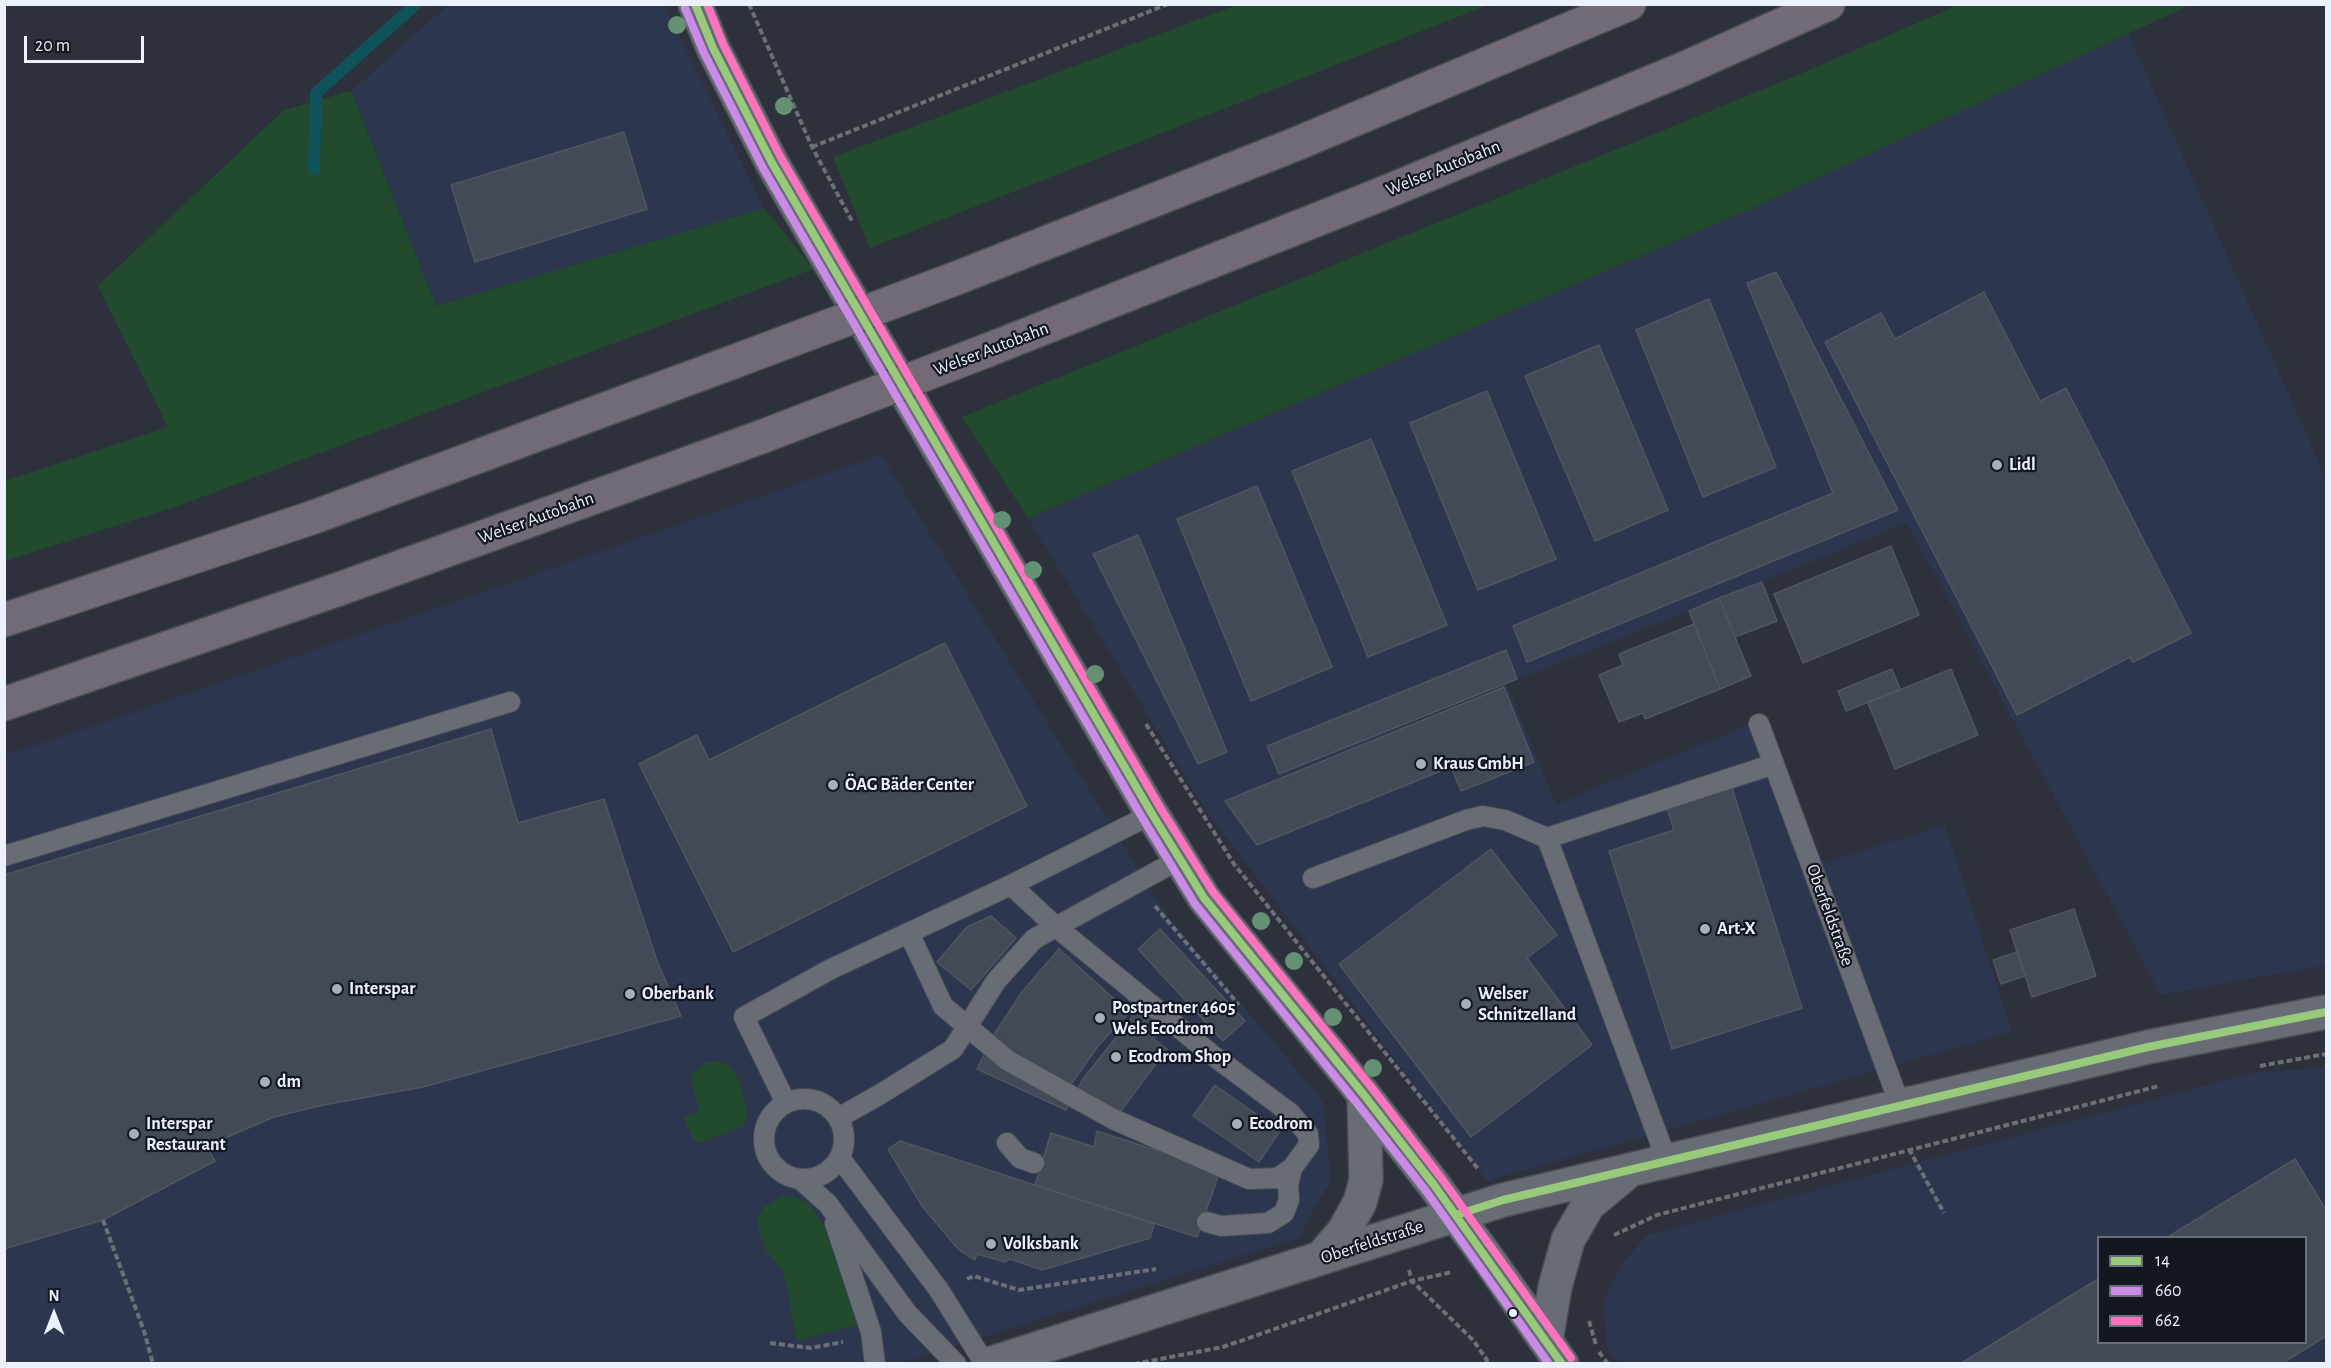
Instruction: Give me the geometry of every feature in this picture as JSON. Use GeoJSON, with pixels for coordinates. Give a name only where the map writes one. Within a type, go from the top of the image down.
{"type":"FeatureCollection","features":[{"type":"Feature","properties":{"kind":"highway"},"geometry":{"type":"LineString","coordinates":[[4,620],[314,517],[962,276],[1296,144],[1629,4]]}},
{"type":"Feature","properties":{"kind":"highway","name":"Welser Autobahn"},"geometry":{"type":"LineString","coordinates":[[4,704],[342,588],[761,437],[988,350],[1389,190],[1683,69],[1828,4]]}},
{"type":"Feature","properties":{"kind":"main road"},"geometry":{"type":"LineString","coordinates":[[695,4],[713,48],[772,163],[1152,814],[1204,898],[1364,1095],[1456,1215],[1554,1352]]}},
{"type":"Feature","properties":{"kind":"main road","name":"Oberfeldstraße"},"geometry":{"type":"LineString","coordinates":[[987,1364],[1503,1200],[2148,1047],[2326,1012]]}},
{"type":"Feature","properties":{"kind":"main road"},"geometry":{"type":"LineString","coordinates":[[1321,1258],[1344,1231],[1360,1202],[1366,1180],[1364,1095]]}},
{"type":"Feature","properties":{"kind":"main road"},"geometry":{"type":"LineString","coordinates":[[1554,1352],[1555,1287],[1579,1255],[1568,1240],[1588,1205],[1630,1170]]}},
{"type":"Feature","properties":{"kind":"lane"},"geometry":{"type":"LineString","coordinates":[[4,856],[510,702]]}},
{"type":"Feature","properties":{"kind":"lane","name":"Oberfeldstraße"},"geometry":{"type":"LineString","coordinates":[[1759,724],[1900,1105]]}},
{"type":"Feature","properties":{"kind":"lane"},"geometry":{"type":"LineString","coordinates":[[1313,878],[1466,820],[1484,816],[1505,820],[1547,838],[1774,764]]}},
{"type":"Feature","properties":{"kind":"lane"},"geometry":{"type":"LineString","coordinates":[[786,1103],[744,1017],[831,969],[1011,885],[1152,814]]}},
{"type":"Feature","properties":{"kind":"lane"},"geometry":{"type":"LineString","coordinates":[[1547,838],[1668,1161]]}},
{"type":"Feature","properties":{"kind":"lane"},"geometry":{"type":"LineString","coordinates":[[838,1118],[953,1049],[996,981],[1034,939],[1180,859]]}},
{"type":"Feature","properties":{"kind":"lane"},"geometry":{"type":"LineString","coordinates":[[909,933],[943,1006],[1007,1060],[1113,1119],[1249,1179],[1278,1178],[1292,1168],[1309,1145],[1308,1134],[1290,1113],[1211,1054],[1055,926],[1011,885]]}},
{"type":"Feature","properties":{"kind":"lane"},"geometry":{"type":"LineString","coordinates":[[801,1180],[824,1174],[833,1167],[840,1158],[844,1145],[843,1131],[838,1118],[820,1103],[809,1099],[786,1103],[769,1119],[764,1141],[766,1153],[777,1169],[801,1180],[828,1204],[907,1313],[956,1364]]}},
{"type":"Feature","properties":{"kind":"lane"},"geometry":{"type":"LineString","coordinates":[[1007,1143],[1020,1158],[1034,1163]]}},
{"type":"Feature","properties":{"kind":"lane"},"geometry":{"type":"LineString","coordinates":[[840,1158],[939,1290],[987,1364]]}},
{"type":"Feature","properties":{"kind":"lane"},"geometry":{"type":"LineString","coordinates":[[1207,1222],[1221,1226],[1268,1223],[1284,1213],[1289,1200],[1288,1185],[1292,1168]]}},
{"type":"Feature","properties":{"kind":"lane"},"geometry":{"type":"LineString","coordinates":[[828,1204],[871,1332],[875,1364]]}},
{"type":"Feature","properties":{"kind":"path"},"geometry":{"type":"LineString","coordinates":[[749,4],[812,147],[856,228]]}},
{"type":"Feature","properties":{"kind":"path"},"geometry":{"type":"LineString","coordinates":[[772,163],[1168,4]]}},
{"type":"Feature","properties":{"kind":"path"},"geometry":{"type":"LineString","coordinates":[[1140,714],[1234,864],[1503,1200]]}},
{"type":"Feature","properties":{"kind":"path"},"geometry":{"type":"LineString","coordinates":[[2249,1068],[2326,1054]]}},
{"type":"Feature","properties":{"kind":"path"},"geometry":{"type":"LineString","coordinates":[[1579,1255],[1614,1235],[1657,1215],[2170,1083]]}},
{"type":"Feature","properties":{"kind":"path"},"geometry":{"type":"LineString","coordinates":[[1909,1149],[1944,1213]]}},
{"type":"Feature","properties":{"kind":"path"},"geometry":{"type":"LineString","coordinates":[[103,1220],[144,1331],[153,1364]]}},
{"type":"Feature","properties":{"kind":"path"},"geometry":{"type":"LineString","coordinates":[[1398,1234],[1412,1281],[1473,1340],[1487,1362],[1492,1364]]}},
{"type":"Feature","properties":{"kind":"path"},"geometry":{"type":"LineString","coordinates":[[1134,1364],[1222,1347],[1412,1281],[1491,1263]]}},
{"type":"Feature","properties":{"kind":"path"},"geometry":{"type":"LineString","coordinates":[[1586,1311],[1598,1351],[1608,1364]]}},
{"type":"Feature","properties":{"kind":"path"},"geometry":{"type":"LineString","coordinates":[[770,1343],[811,1348],[849,1341]]}},
{"type":"Feature","properties":{"kind":"shaded area"},"geometry":{"type":"Polygon","coordinates":[[[448,5],[664,5],[764,208],[436,306],[351,91],[448,5]]]}},
{"type":"Feature","properties":{"kind":"shaded area"},"geometry":{"type":"Polygon","coordinates":[[[2128,33],[2326,478],[2326,965],[2161,995],[1907,523],[1507,684],[1556,804],[1768,717],[1824,863],[1945,825],[2012,1032],[1487,1181],[1205,809],[1028,518],[1751,209],[2128,33]]]}},
{"type":"Feature","properties":{"kind":"shaded area"},"geometry":{"type":"Polygon","coordinates":[[[881,455],[1167,915],[1323,1101],[1331,1180],[1298,1238],[901,1363],[5,1363],[4,755],[881,455]]]}},
{"type":"Feature","properties":{"kind":"shaded area"},"geometry":{"type":"Polygon","coordinates":[[[2326,1068],[2326,1363],[1619,1363],[1607,1349],[1603,1300],[1622,1264],[1647,1235],[2256,1072],[2326,1068]]]}},
{"type":"Feature","properties":{"kind":"green space"},"geometry":{"type":"Polygon","coordinates":[[[1237,5],[1488,5],[870,248],[833,157],[1237,5]]]}},
{"type":"Feature","properties":{"kind":"green space"},"geometry":{"type":"Polygon","coordinates":[[[1958,5],[2190,5],[1751,209],[1028,518],[962,417],[1791,78],[1958,5]]]}},
{"type":"Feature","properties":{"kind":"green space"},"geometry":{"type":"Polygon","coordinates":[[[351,91],[436,306],[764,208],[813,269],[175,507],[5,561],[5,481],[168,427],[98,286],[284,110],[351,91]]]}},
{"type":"Feature","properties":{"kind":"green space"},"geometry":{"type":"Polygon","coordinates":[[[717,1061],[727,1064],[734,1071],[747,1111],[746,1122],[742,1127],[699,1143],[693,1139],[684,1118],[699,1111],[692,1074],[704,1063],[717,1061]]]}},
{"type":"Feature","properties":{"kind":"green space"},"geometry":{"type":"Polygon","coordinates":[[[784,1196],[799,1198],[811,1206],[824,1226],[857,1325],[797,1341],[783,1271],[765,1249],[757,1218],[765,1206],[784,1196]]]}},
{"type":"Feature","properties":{"kind":"building"},"geometry":{"type":"Polygon","coordinates":[[[624,132],[647,209],[475,262],[451,185],[624,132]]]}},
{"type":"Feature","properties":{"kind":"building"},"geometry":{"type":"Polygon","coordinates":[[[1776,272],[1898,510],[1527,662],[1513,626],[1833,493],[1747,283],[1776,272]]]}},
{"type":"Feature","properties":{"kind":"building","name":"Lidl"},"geometry":{"type":"Polygon","coordinates":[[[1984,292],[2040,401],[2066,388],[2191,633],[2133,662],[2130,657],[2017,715],[1825,342],[1881,313],[1895,339],[1984,292]]]}},
{"type":"Feature","properties":{"kind":"building"},"geometry":{"type":"Polygon","coordinates":[[[1709,299],[1776,467],[1703,497],[1636,330],[1709,299]]]}},
{"type":"Feature","properties":{"kind":"building"},"geometry":{"type":"Polygon","coordinates":[[[1599,345],[1668,510],[1595,541],[1525,376],[1599,345]]]}},
{"type":"Feature","properties":{"kind":"building"},"geometry":{"type":"Polygon","coordinates":[[[1487,391],[1556,559],[1478,590],[1410,423],[1487,391]]]}},
{"type":"Feature","properties":{"kind":"building"},"geometry":{"type":"Polygon","coordinates":[[[1371,439],[1447,625],[1368,657],[1292,471],[1371,439]]]}},
{"type":"Feature","properties":{"kind":"building"},"geometry":{"type":"Polygon","coordinates":[[[1257,486],[1332,667],[1251,701],[1177,519],[1257,486]]]}},
{"type":"Feature","properties":{"kind":"building"},"geometry":{"type":"Polygon","coordinates":[[[1138,535],[1227,752],[1198,764],[1093,554],[1138,535]]]}},
{"type":"Feature","properties":{"kind":"building"},"geometry":{"type":"Polygon","coordinates":[[[1891,546],[1919,615],[1803,663],[1774,594],[1891,546]]]}},
{"type":"Feature","properties":{"kind":"building"},"geometry":{"type":"Polygon","coordinates":[[[1762,582],[1777,621],[1735,637],[1719,598],[1762,582]]]}},
{"type":"Feature","properties":{"kind":"building"},"geometry":{"type":"Polygon","coordinates":[[[1719,598],[1751,676],[1720,689],[1689,611],[1719,598]]]}},
{"type":"Feature","properties":{"kind":"building"},"geometry":{"type":"Polygon","coordinates":[[[1694,624],[1720,689],[1645,719],[1643,713],[1619,722],[1599,675],[1623,665],[1619,654],[1694,624]]]}},
{"type":"Feature","properties":{"kind":"building","name":"ÖAG Bäder Center"},"geometry":{"type":"Polygon","coordinates":[[[945,643],[1027,806],[733,952],[639,764],[697,735],[709,760],[945,643]]]}},
{"type":"Feature","properties":{"kind":"building"},"geometry":{"type":"Polygon","coordinates":[[[1506,650],[1517,679],[1279,774],[1267,746],[1506,650]]]}},
{"type":"Feature","properties":{"kind":"building"},"geometry":{"type":"Polygon","coordinates":[[[1892,669],[1900,689],[1846,711],[1838,691],[1892,669]]]}},
{"type":"Feature","properties":{"kind":"building"},"geometry":{"type":"Polygon","coordinates":[[[1951,669],[1978,735],[1895,769],[1868,703],[1951,669]]]}},
{"type":"Feature","properties":{"kind":"building","name":"Kraus GmbH"},"geometry":{"type":"Polygon","coordinates":[[[1504,687],[1534,762],[1461,791],[1451,767],[1257,845],[1225,801],[1504,687]]]}},
{"type":"Feature","properties":{"kind":"building","name":"Interspar"},"geometry":{"type":"Polygon","coordinates":[[[491,729],[518,823],[604,799],[657,961],[681,1016],[423,1087],[323,1105],[274,1117],[206,1146],[215,1161],[103,1220],[4,1249],[4,875],[491,729]]]}},
{"type":"Feature","properties":{"kind":"building","name":"Art-X"},"geometry":{"type":"Polygon","coordinates":[[[1732,788],[1802,1008],[1672,1049],[1609,851],[1674,830],[1667,808],[1732,788]]]}},
{"type":"Feature","properties":{"kind":"building","name":"Welser Schnitzelland"},"geometry":{"type":"Polygon","coordinates":[[[1491,849],[1557,935],[1527,958],[1592,1045],[1471,1137],[1339,964],[1491,849]]]}},
{"type":"Feature","properties":{"kind":"building"},"geometry":{"type":"Polygon","coordinates":[[[2074,909],[2096,976],[2032,997],[2010,930],[2074,909]]]}},
{"type":"Feature","properties":{"kind":"building"},"geometry":{"type":"Polygon","coordinates":[[[991,916],[1016,938],[971,990],[937,962],[967,927],[991,916]]]}},
{"type":"Feature","properties":{"kind":"building"},"geometry":{"type":"Polygon","coordinates":[[[1160,929],[1245,1021],[1223,1041],[1138,949],[1160,929]]]}},
{"type":"Feature","properties":{"kind":"building"},"geometry":{"type":"Polygon","coordinates":[[[1059,949],[1133,1016],[1083,1079],[1066,1110],[977,1069],[995,1033],[1022,992],[1059,949]]]}},
{"type":"Feature","properties":{"kind":"building"},"geometry":{"type":"Polygon","coordinates":[[[2017,952],[2025,976],[2001,984],[1993,960],[2017,952]]]}},
{"type":"Feature","properties":{"kind":"building"},"geometry":{"type":"Polygon","coordinates":[[[1138,1003],[1164,1028],[1153,1039],[1167,1049],[1120,1112],[1069,1087],[1098,1046],[1138,1003]]]}},
{"type":"Feature","properties":{"kind":"building","name":"Ecodrom"},"geometry":{"type":"Polygon","coordinates":[[[1215,1085],[1280,1131],[1259,1162],[1193,1116],[1215,1085]]]}},
{"type":"Feature","properties":{"kind":"building"},"geometry":{"type":"Polygon","coordinates":[[[1097,1131],[1220,1171],[1197,1237],[1035,1185],[1051,1133],[1094,1147],[1097,1131]]]}},
{"type":"Feature","properties":{"kind":"building"},"geometry":{"type":"Polygon","coordinates":[[[900,1141],[1154,1224],[1150,1238],[1042,1270],[1010,1259],[1005,1262],[977,1254],[975,1260],[958,1249],[922,1206],[888,1149],[900,1141]]]}},
{"type":"Feature","properties":{"kind":"building"},"geometry":{"type":"Polygon","coordinates":[[[2295,1159],[2326,1210],[2326,1336],[2281,1364],[1960,1364],[2097,1280],[2097,1344],[2307,1344],[2307,1236],[2169,1236],[2295,1159]]]}},
{"type":"Feature","properties":{"kind":"waterway"},"geometry":{"type":"LineString","coordinates":[[314,169],[316,93],[416,4]]}},
{"type":"Feature","properties":{"kind":"transit line","name":"14"},"geometry":{"type":"LineString","coordinates":[[695,4],[713,48],[772,163],[1152,814],[1204,898],[1434,1185],[1562,1364]]}},
{"type":"Feature","properties":{"kind":"transit line","name":"662"},"geometry":{"type":"LineString","coordinates":[[707,4],[723,44],[781,158],[1161,809],[1213,892],[1372,1088],[1442,1179],[1571,1358]]}},
{"type":"Feature","properties":{"kind":"transit line","name":"660"},"geometry":{"type":"LineString","coordinates":[[685,8],[704,53],[763,168],[1143,819],[1195,904],[1426,1191],[1549,1364]]}},
{"type":"Feature","properties":{"kind":"transit line","name":"14"},"geometry":{"type":"LineString","coordinates":[[1456,1215],[1503,1200],[2148,1047],[2326,1012]]}},
{"type":"Feature","properties":{"kind":"place","name":"Lidl"},"geometry":{"type":"Point","coordinates":[1997,465]}},
{"type":"Feature","properties":{"kind":"place","name":"Kraus GmbH"},"geometry":{"type":"Point","coordinates":[1421,764]}},
{"type":"Feature","properties":{"kind":"place","name":"ÖAG Bäder Center"},"geometry":{"type":"Point","coordinates":[833,785]}},
{"type":"Feature","properties":{"kind":"place","name":"Art-X"},"geometry":{"type":"Point","coordinates":[1705,929]}},
{"type":"Feature","properties":{"kind":"place","name":"Interspar"},"geometry":{"type":"Point","coordinates":[337,989]}},
{"type":"Feature","properties":{"kind":"place","name":"Oberbank"},"geometry":{"type":"Point","coordinates":[630,994]}},
{"type":"Feature","properties":{"kind":"place","name":"Welser Schnitzelland"},"geometry":{"type":"Point","coordinates":[1466,1004]}},
{"type":"Feature","properties":{"kind":"place","name":"Postpartner 4605 Wels Ecodrom"},"geometry":{"type":"Point","coordinates":[1100,1018]}},
{"type":"Feature","properties":{"kind":"place","name":"Ecodrom Shop"},"geometry":{"type":"Point","coordinates":[1116,1057]}},
{"type":"Feature","properties":{"kind":"place","name":"dm"},"geometry":{"type":"Point","coordinates":[265,1082]}},
{"type":"Feature","properties":{"kind":"place","name":"Ecodrom"},"geometry":{"type":"Point","coordinates":[1237,1124]}},
{"type":"Feature","properties":{"kind":"place","name":"Interspar Restaurant"},"geometry":{"type":"Point","coordinates":[134,1134]}},
{"type":"Feature","properties":{"kind":"place","name":"Volksbank"},"geometry":{"type":"Point","coordinates":[991,1244]}}]}
